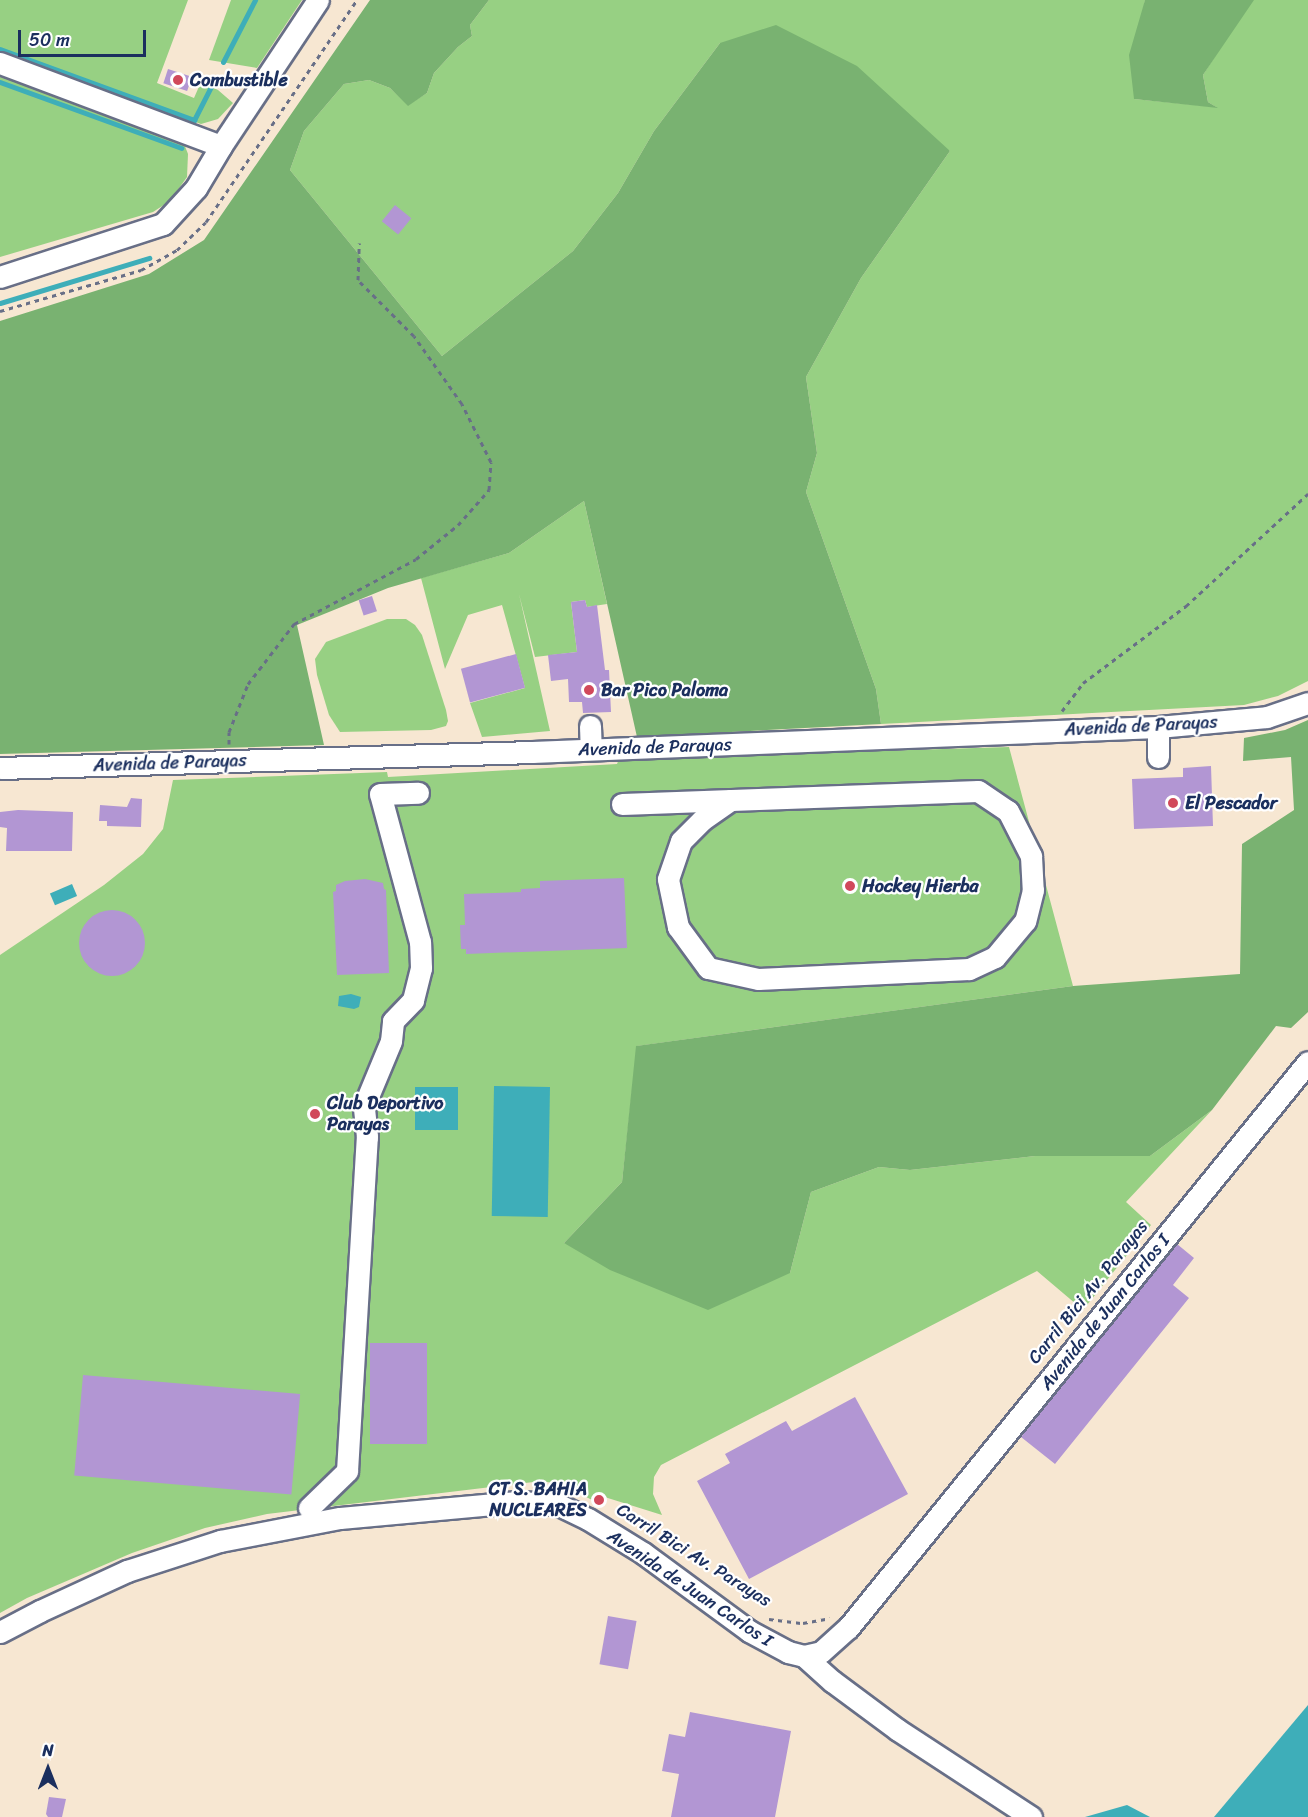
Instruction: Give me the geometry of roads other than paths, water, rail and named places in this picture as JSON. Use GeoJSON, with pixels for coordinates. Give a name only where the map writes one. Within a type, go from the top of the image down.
{"type":"FeatureCollection","features":[{"type":"Feature","properties":{"kind":"street"},"geometry":{"type":"LineString","coordinates":[[0,278],[163,224],[196,188],[221,146],[318,0]]}},
{"type":"Feature","properties":{"kind":"street"},"geometry":{"type":"LineString","coordinates":[[0,63],[221,146]]}},
{"type":"Feature","properties":{"kind":"street","name":"Avenida de Parayas"},"geometry":{"type":"LineString","coordinates":[[0,768],[591,749],[1158,727],[1267,717],[1308,703]]}},
{"type":"Feature","properties":{"kind":"street"},"geometry":{"type":"LineString","coordinates":[[590,726],[591,749]]}},
{"type":"Feature","properties":{"kind":"street"},"geometry":{"type":"LineString","coordinates":[[1158,727],[1158,757]]}},
{"type":"Feature","properties":{"kind":"street"},"geometry":{"type":"LineString","coordinates":[[622,804],[731,800],[978,791],[1008,811],[1031,856],[1033,890],[1024,921],[995,957],[969,969],[758,979],[708,968],[678,927],[668,879],[681,841],[702,820],[731,800]]}},
{"type":"Feature","properties":{"kind":"street"},"geometry":{"type":"LineString","coordinates":[[309,1508],[346,1471],[367,1137],[364,1106],[391,1041],[393,1021],[413,1000],[421,968],[420,942],[380,794],[418,793]]}},
{"type":"Feature","properties":{"kind":"street","name":"Avenida de Juan Carlos I"},"geometry":{"type":"LineString","coordinates":[[0,1632],[127,1571],[219,1541],[340,1518],[517,1502],[557,1504],[588,1519],[643,1553],[749,1631],[788,1652],[804,1656],[821,1652],[848,1628],[1308,1062]]}},
{"type":"Feature","properties":{"kind":"street"},"geometry":{"type":"LineString","coordinates":[[804,1656],[832,1681],[898,1730],[1031,1817]]}},
{"type":"Feature","properties":{"kind":"water"},"geometry":{"type":"Polygon","coordinates":[[[72,884],[77,896],[55,905],[50,893],[72,884]]]}},
{"type":"Feature","properties":{"kind":"water"},"geometry":{"type":"Polygon","coordinates":[[[351,994],[361,997],[359,1007],[354,1009],[338,1006],[339,996],[351,994]]]}},
{"type":"Feature","properties":{"kind":"water"},"geometry":{"type":"Polygon","coordinates":[[[494,1086],[550,1087],[548,1217],[492,1216],[494,1086]]]}},
{"type":"Feature","properties":{"kind":"water"},"geometry":{"type":"Polygon","coordinates":[[[415,1087],[458,1087],[458,1130],[415,1130],[415,1087]]]}},
{"type":"Feature","properties":{"kind":"water"},"geometry":{"type":"Polygon","coordinates":[[[1308,1705],[1308,1817],[1214,1817],[1308,1705]]]}},
{"type":"Feature","properties":{"kind":"water"},"geometry":{"type":"Polygon","coordinates":[[[1127,1805],[1150,1817],[1085,1817],[1127,1805]]]}},
{"type":"Feature","properties":{"kind":"waterway"},"geometry":{"type":"LineString","coordinates":[[223,62],[255,0]]}},
{"type":"Feature","properties":{"kind":"waterway"},"geometry":{"type":"LineString","coordinates":[[0,49],[194,120],[211,86]]}},
{"type":"Feature","properties":{"kind":"waterway"},"geometry":{"type":"LineString","coordinates":[[0,82],[181,148]]}},
{"type":"Feature","properties":{"kind":"waterway"},"geometry":{"type":"LineString","coordinates":[[0,303],[149,258]]}},
{"type":"Feature","properties":{"kind":"place","name":"Combustible"},"geometry":{"type":"Point","coordinates":[178,80]}},
{"type":"Feature","properties":{"kind":"place","name":"Bar Pico Paloma"},"geometry":{"type":"Point","coordinates":[589,690]}},
{"type":"Feature","properties":{"kind":"place","name":"El Pescador"},"geometry":{"type":"Point","coordinates":[1173,803]}},
{"type":"Feature","properties":{"kind":"place","name":"Hockey Hierba"},"geometry":{"type":"Point","coordinates":[850,886]}},
{"type":"Feature","properties":{"kind":"place","name":"Club Deportivo Parayas"},"geometry":{"type":"Point","coordinates":[315,1114]}},
{"type":"Feature","properties":{"kind":"place","name":"CT S. BAHIA NUCLEARES"},"geometry":{"type":"Point","coordinates":[599,1500]}}]}
